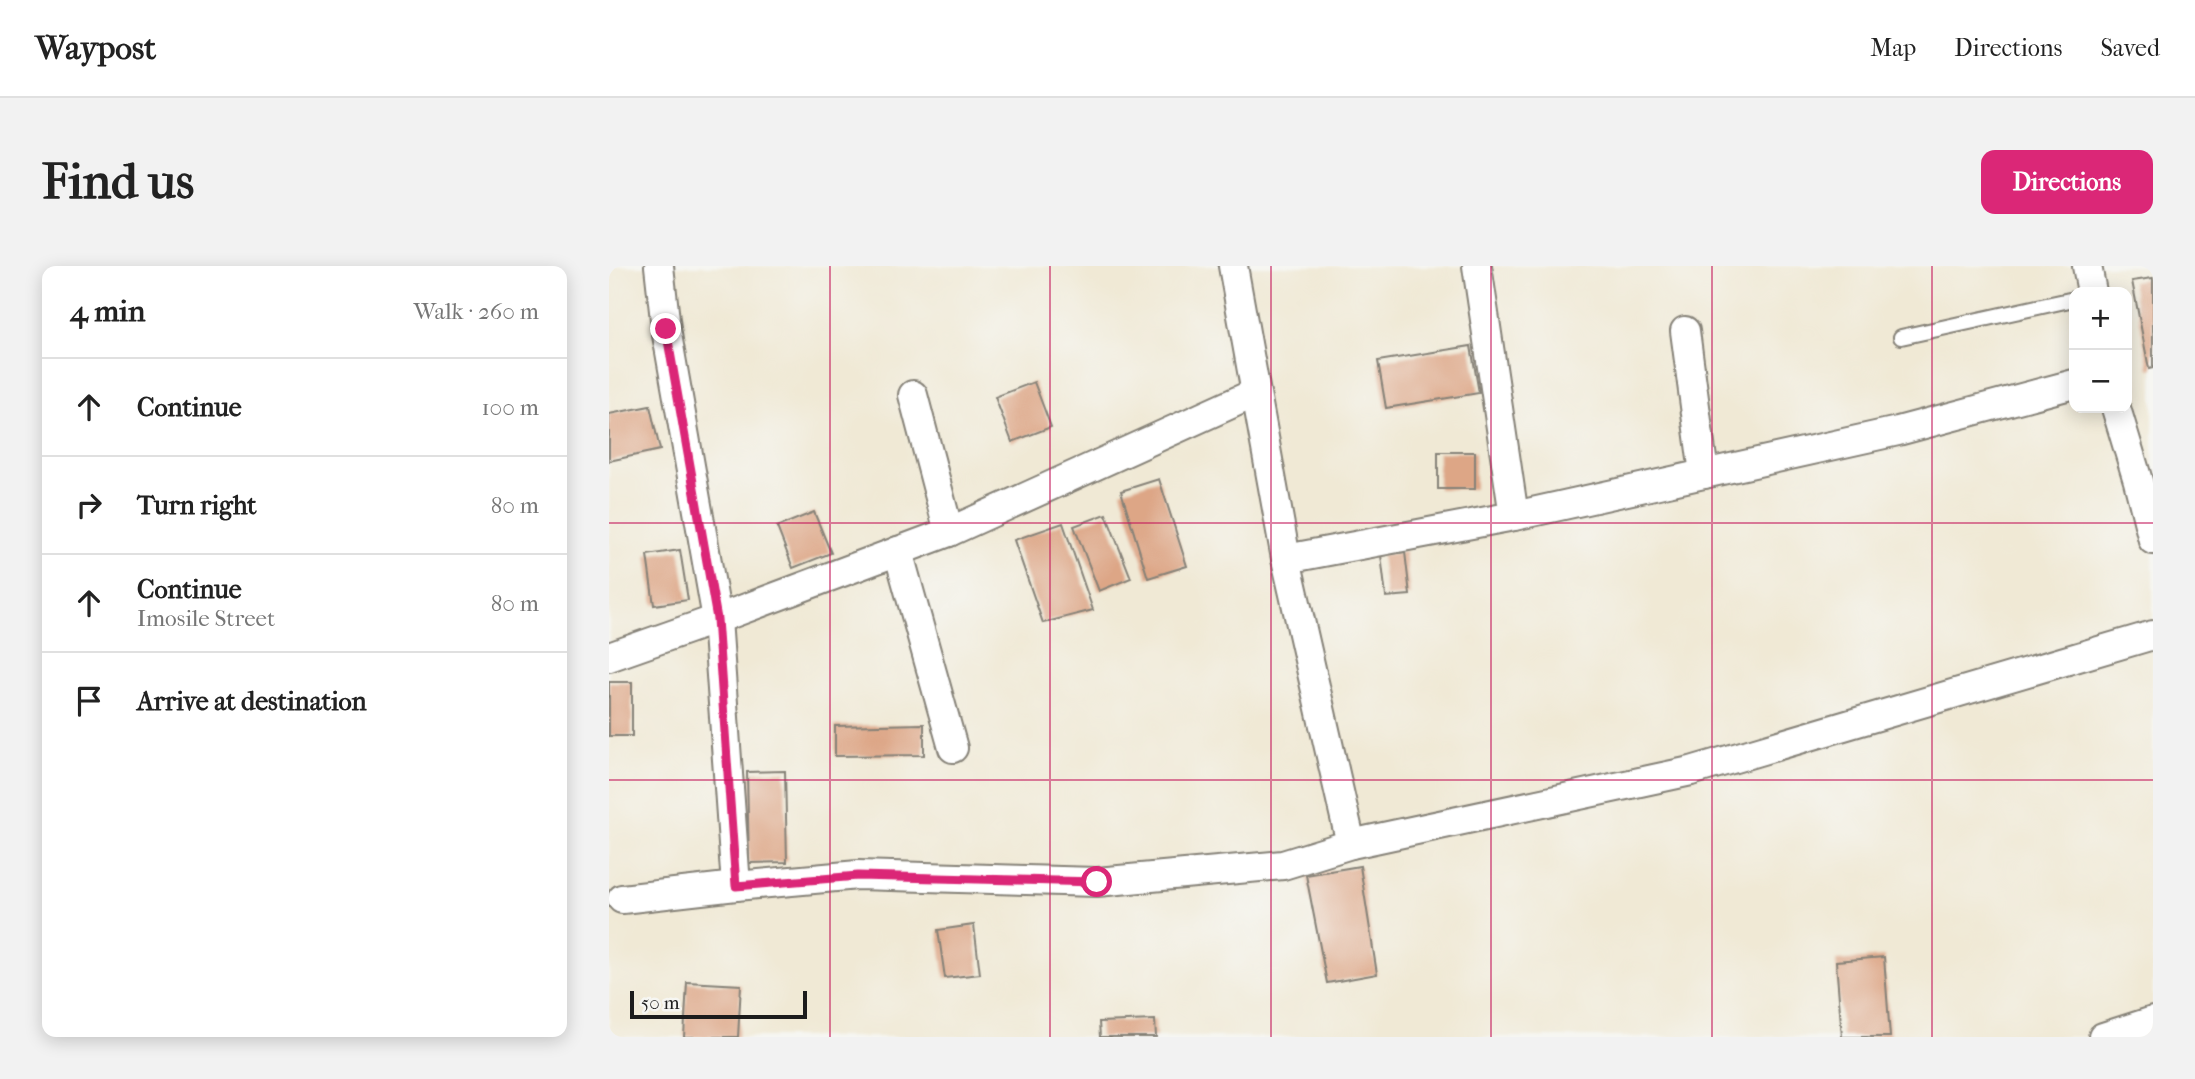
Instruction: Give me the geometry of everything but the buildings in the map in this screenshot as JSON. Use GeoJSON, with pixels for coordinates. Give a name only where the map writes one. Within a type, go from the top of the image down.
{"type":"FeatureCollection","features":[{"type":"Feature","properties":{"kind":"street"},"geometry":{"type":"LineString","coordinates":[[659,266],[666,329],[717,619],[736,886]]}},
{"type":"Feature","properties":{"kind":"street"},"geometry":{"type":"LineString","coordinates":[[1233,266],[1286,559],[1351,844]]}},
{"type":"Feature","properties":{"kind":"street"},"geometry":{"type":"LineString","coordinates":[[1477,266],[1514,516]]}},
{"type":"Feature","properties":{"kind":"street"},"geometry":{"type":"LineString","coordinates":[[2087,266],[2091,287]]}},
{"type":"Feature","properties":{"kind":"street"},"geometry":{"type":"LineString","coordinates":[[1685,331],[1704,474]]}},
{"type":"Feature","properties":{"kind":"street"},"geometry":{"type":"LineString","coordinates":[[1286,559],[1514,516],[1898,431],[2069,385]]}},
{"type":"Feature","properties":{"kind":"street"},"geometry":{"type":"LineString","coordinates":[[609,657],[949,532],[1255,393]]}},
{"type":"Feature","properties":{"kind":"street"},"geometry":{"type":"LineString","coordinates":[[913,395],[949,532]]}},
{"type":"Feature","properties":{"kind":"street"},"geometry":{"type":"LineString","coordinates":[[2118,413],[2146,480],[2153,540]]}},
{"type":"Feature","properties":{"kind":"street"},"geometry":{"type":"LineString","coordinates":[[898,551],[953,748]]}},
{"type":"Feature","properties":{"kind":"street"},"geometry":{"type":"LineString","coordinates":[[622,899],[858,876],[1097,882],[1283,865],[1351,844],[1691,771],[2153,635]]}},
{"type":"Feature","properties":{"kind":"street"},"geometry":{"type":"LineString","coordinates":[[2103,1037],[2153,1021]]}},
{"type":"Feature","properties":{"kind":"lane"},"geometry":{"type":"LineString","coordinates":[[1901,337],[2069,300]]}},
{"type":"Feature","properties":{"kind":"route"},"geometry":{"type":"LineString","coordinates":[[666,329],[717,619],[736,886],[858,876],[1097,882]]}}]}
